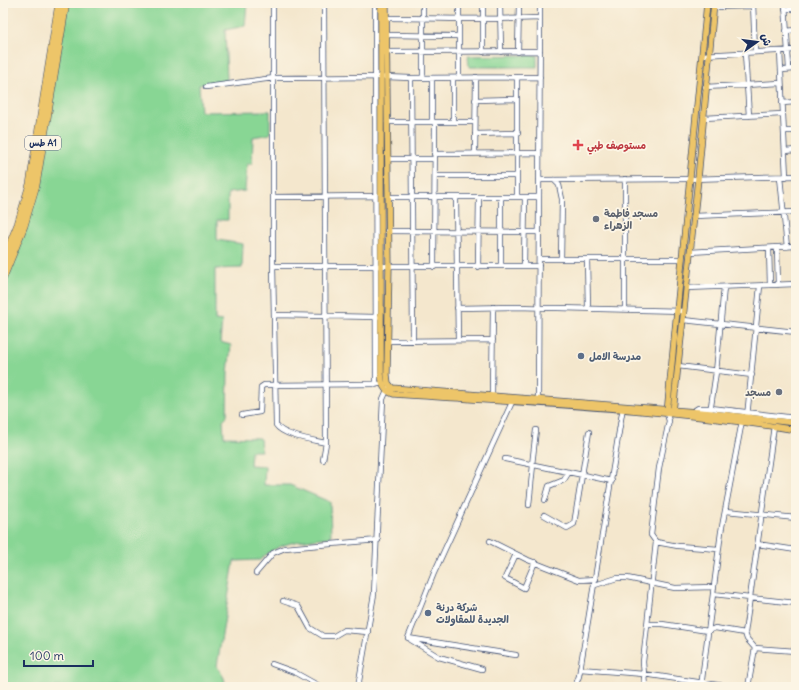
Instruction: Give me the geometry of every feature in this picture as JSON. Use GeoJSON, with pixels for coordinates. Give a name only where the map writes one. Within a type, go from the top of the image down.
{"type":"FeatureCollection","features":[{"type":"Feature","properties":{"kind":"highway","name":"طس A1"},"geometry":{"type":"LineString","coordinates":[[3,261],[23,210],[30,184],[59,3]]}},
{"type":"Feature","properties":{"kind":"highway","name":"طس A1"},"geometry":{"type":"LineString","coordinates":[[3,278],[24,226],[36,185],[66,3]]}},
{"type":"Feature","properties":{"kind":"main road"},"geometry":{"type":"LineString","coordinates":[[381,3],[382,266],[379,317],[385,390],[394,394],[513,399],[670,412],[742,421],[796,430]]}},
{"type":"Feature","properties":{"kind":"main road"},"geometry":{"type":"LineString","coordinates":[[384,384],[388,341],[388,159],[387,122],[381,77],[387,52],[386,3]]}},
{"type":"Feature","properties":{"kind":"main road"},"geometry":{"type":"LineString","coordinates":[[670,412],[677,310],[691,180],[707,3]]}},
{"type":"Feature","properties":{"kind":"main road"},"geometry":{"type":"LineString","coordinates":[[670,412],[678,366],[698,179],[713,5]]}},
{"type":"Feature","properties":{"kind":"main road"},"geometry":{"type":"LineString","coordinates":[[384,384],[392,388],[492,395],[513,399]]}},
{"type":"Feature","properties":{"kind":"main road"},"geometry":{"type":"LineString","coordinates":[[670,412],[711,411],[748,415],[796,423]]}},
{"type":"Feature","properties":{"kind":"street"},"geometry":{"type":"LineString","coordinates":[[273,3],[273,266],[276,425],[279,430],[286,433],[326,443]]}},
{"type":"Feature","properties":{"kind":"street"},"geometry":{"type":"LineString","coordinates":[[323,460],[326,443],[324,3]]}},
{"type":"Feature","properties":{"kind":"street"},"geometry":{"type":"LineString","coordinates":[[275,315],[379,317],[375,266],[375,196],[381,77],[375,3]]}},
{"type":"Feature","properties":{"kind":"street"},"geometry":{"type":"LineString","coordinates":[[423,3],[423,78]]}},
{"type":"Feature","properties":{"kind":"street"},"geometry":{"type":"LineString","coordinates":[[459,3],[459,78]]}},
{"type":"Feature","properties":{"kind":"street"},"geometry":{"type":"LineString","coordinates":[[483,3],[483,52]]}},
{"type":"Feature","properties":{"kind":"street"},"geometry":{"type":"LineString","coordinates":[[500,3],[501,52]]}},
{"type":"Feature","properties":{"kind":"street"},"geometry":{"type":"LineString","coordinates":[[518,52],[519,3]]}},
{"type":"Feature","properties":{"kind":"street"},"geometry":{"type":"LineString","coordinates":[[538,401],[540,308],[540,3]]}},
{"type":"Feature","properties":{"kind":"street"},"geometry":{"type":"LineString","coordinates":[[785,3],[789,69]]}},
{"type":"Feature","properties":{"kind":"street"},"geometry":{"type":"LineString","coordinates":[[713,5],[753,4],[755,52]]}},
{"type":"Feature","properties":{"kind":"street"},"geometry":{"type":"LineString","coordinates":[[785,9],[796,9]]}},
{"type":"Feature","properties":{"kind":"street"},"geometry":{"type":"LineString","coordinates":[[386,18],[459,18],[484,20],[540,18]]}},
{"type":"Feature","properties":{"kind":"street"},"geometry":{"type":"LineString","coordinates":[[786,31],[796,30]]}},
{"type":"Feature","properties":{"kind":"street"},"geometry":{"type":"LineString","coordinates":[[387,36],[460,36]]}},
{"type":"Feature","properties":{"kind":"street"},"geometry":{"type":"LineString","coordinates":[[702,55],[796,50]]}},
{"type":"Feature","properties":{"kind":"street"},"geometry":{"type":"LineString","coordinates":[[387,52],[459,53],[540,51]]}},
{"type":"Feature","properties":{"kind":"street"},"geometry":{"type":"LineString","coordinates":[[780,51],[784,131],[783,212],[787,247]]}},
{"type":"Feature","properties":{"kind":"street"},"geometry":{"type":"LineString","coordinates":[[745,53],[749,116]]}},
{"type":"Feature","properties":{"kind":"street"},"geometry":{"type":"LineString","coordinates":[[781,70],[796,68]]}},
{"type":"Feature","properties":{"kind":"street"},"geometry":{"type":"LineString","coordinates":[[475,153],[476,77]]}},
{"type":"Feature","properties":{"kind":"street"},"geometry":{"type":"LineString","coordinates":[[517,77],[517,197]]}},
{"type":"Feature","properties":{"kind":"street"},"geometry":{"type":"LineString","coordinates":[[206,87],[274,78],[540,77]]}},
{"type":"Feature","properties":{"kind":"street"},"geometry":{"type":"LineString","coordinates":[[411,78],[413,198],[412,341]]}},
{"type":"Feature","properties":{"kind":"street"},"geometry":{"type":"LineString","coordinates":[[432,78],[435,176],[434,266]]}},
{"type":"Feature","properties":{"kind":"street"},"geometry":{"type":"LineString","coordinates":[[453,78],[453,122]]}},
{"type":"Feature","properties":{"kind":"street"},"geometry":{"type":"LineString","coordinates":[[705,87],[781,83]]}},
{"type":"Feature","properties":{"kind":"street"},"geometry":{"type":"LineString","coordinates":[[475,100],[517,99]]}},
{"type":"Feature","properties":{"kind":"street"},"geometry":{"type":"LineString","coordinates":[[782,103],[796,102]]}},
{"type":"Feature","properties":{"kind":"street"},"geometry":{"type":"LineString","coordinates":[[703,118],[783,114]]}},
{"type":"Feature","properties":{"kind":"street"},"geometry":{"type":"LineString","coordinates":[[387,122],[475,122]]}},
{"type":"Feature","properties":{"kind":"street"},"geometry":{"type":"LineString","coordinates":[[784,131],[796,131]]}},
{"type":"Feature","properties":{"kind":"street"},"geometry":{"type":"LineString","coordinates":[[475,134],[518,133]]}},
{"type":"Feature","properties":{"kind":"street"},"geometry":{"type":"LineString","coordinates":[[784,151],[796,150]]}},
{"type":"Feature","properties":{"kind":"street"},"geometry":{"type":"LineString","coordinates":[[388,159],[412,159],[475,153],[539,153]]}},
{"type":"Feature","properties":{"kind":"street"},"geometry":{"type":"LineString","coordinates":[[435,176],[517,176]]}},
{"type":"Feature","properties":{"kind":"street"},"geometry":{"type":"LineString","coordinates":[[539,180],[691,180],[796,176]]}},
{"type":"Feature","properties":{"kind":"street"},"geometry":{"type":"LineString","coordinates":[[625,179],[625,309]]}},
{"type":"Feature","properties":{"kind":"street"},"geometry":{"type":"LineString","coordinates":[[554,180],[559,185],[562,199],[561,259]]}},
{"type":"Feature","properties":{"kind":"street"},"geometry":{"type":"LineString","coordinates":[[273,197],[324,198],[375,196]]}},
{"type":"Feature","properties":{"kind":"street"},"geometry":{"type":"LineString","coordinates":[[388,197],[539,197]]}},
{"type":"Feature","properties":{"kind":"street"},"geometry":{"type":"LineString","coordinates":[[501,197],[501,266]]}},
{"type":"Feature","properties":{"kind":"street"},"geometry":{"type":"LineString","coordinates":[[524,266],[525,197]]}},
{"type":"Feature","properties":{"kind":"street"},"geometry":{"type":"LineString","coordinates":[[456,198],[458,340]]}},
{"type":"Feature","properties":{"kind":"street"},"geometry":{"type":"LineString","coordinates":[[478,266],[479,198]]}},
{"type":"Feature","properties":{"kind":"street"},"geometry":{"type":"LineString","coordinates":[[694,216],[796,212]]}},
{"type":"Feature","properties":{"kind":"street"},"geometry":{"type":"LineString","coordinates":[[387,231],[539,232]]}},
{"type":"Feature","properties":{"kind":"street"},"geometry":{"type":"LineString","coordinates":[[690,252],[796,246]]}},
{"type":"Feature","properties":{"kind":"street"},"geometry":{"type":"LineString","coordinates":[[769,248],[770,285]]}},
{"type":"Feature","properties":{"kind":"street"},"geometry":{"type":"LineString","coordinates":[[777,248],[778,285]]}},
{"type":"Feature","properties":{"kind":"street"},"geometry":{"type":"LineString","coordinates":[[539,259],[682,259]]}},
{"type":"Feature","properties":{"kind":"street"},"geometry":{"type":"LineString","coordinates":[[587,259],[588,308]]}},
{"type":"Feature","properties":{"kind":"street"},"geometry":{"type":"LineString","coordinates":[[273,266],[539,266]]}},
{"type":"Feature","properties":{"kind":"street"},"geometry":{"type":"LineString","coordinates":[[686,288],[796,284]]}},
{"type":"Feature","properties":{"kind":"street"},"geometry":{"type":"LineString","coordinates":[[760,286],[748,415],[796,418]]}},
{"type":"Feature","properties":{"kind":"street"},"geometry":{"type":"LineString","coordinates":[[711,411],[724,287]]}},
{"type":"Feature","properties":{"kind":"street"},"geometry":{"type":"LineString","coordinates":[[492,395],[493,307]]}},
{"type":"Feature","properties":{"kind":"street"},"geometry":{"type":"LineString","coordinates":[[457,308],[588,308],[684,311]]}},
{"type":"Feature","properties":{"kind":"street"},"geometry":{"type":"LineString","coordinates":[[683,320],[796,332]]}},
{"type":"Feature","properties":{"kind":"street"},"geometry":{"type":"LineString","coordinates":[[388,341],[493,340]]}},
{"type":"Feature","properties":{"kind":"street"},"geometry":{"type":"LineString","coordinates":[[678,366],[716,372],[752,375]]}},
{"type":"Feature","properties":{"kind":"street"},"geometry":{"type":"LineString","coordinates":[[242,414],[260,412],[261,387],[275,385],[384,384]]}},
{"type":"Feature","properties":{"kind":"street"},"geometry":{"type":"LineString","coordinates":[[358,687],[374,594],[378,540],[380,441],[385,390]]}},
{"type":"Feature","properties":{"kind":"street"},"geometry":{"type":"LineString","coordinates":[[408,638],[434,573],[513,399]]}},
{"type":"Feature","properties":{"kind":"street"},"geometry":{"type":"LineString","coordinates":[[575,687],[596,582],[623,408]]}},
{"type":"Feature","properties":{"kind":"street"},"geometry":{"type":"LineString","coordinates":[[646,687],[643,662],[656,542],[651,535],[659,468],[670,412]]}},
{"type":"Feature","properties":{"kind":"street"},"geometry":{"type":"LineString","coordinates":[[701,687],[719,549],[742,421]]}},
{"type":"Feature","properties":{"kind":"street"},"geometry":{"type":"LineString","coordinates":[[774,426],[745,633],[746,639],[755,648],[796,651]]}},
{"type":"Feature","properties":{"kind":"street"},"geometry":{"type":"LineString","coordinates":[[529,505],[536,430]]}},
{"type":"Feature","properties":{"kind":"street"},"geometry":{"type":"LineString","coordinates":[[544,515],[567,528],[572,527],[574,524],[589,432]]}},
{"type":"Feature","properties":{"kind":"street"},"geometry":{"type":"LineString","coordinates":[[505,459],[612,481]]}},
{"type":"Feature","properties":{"kind":"street"},"geometry":{"type":"LineString","coordinates":[[545,500],[549,486],[564,480],[570,472]]}},
{"type":"Feature","properties":{"kind":"street"},"geometry":{"type":"LineString","coordinates":[[726,511],[796,518]]}},
{"type":"Feature","properties":{"kind":"street"},"geometry":{"type":"LineString","coordinates":[[256,573],[273,553],[285,548],[378,540]]}},
{"type":"Feature","properties":{"kind":"street"},"geometry":{"type":"LineString","coordinates":[[490,542],[579,580],[596,582],[622,578],[651,582],[675,588],[714,587]]}},
{"type":"Feature","properties":{"kind":"street"},"geometry":{"type":"LineString","coordinates":[[656,542],[678,546],[719,549]]}},
{"type":"Feature","properties":{"kind":"street"},"geometry":{"type":"LineString","coordinates":[[757,544],[796,550]]}},
{"type":"Feature","properties":{"kind":"street"},"geometry":{"type":"LineString","coordinates":[[516,554],[504,578],[524,588],[535,562]]}},
{"type":"Feature","properties":{"kind":"street"},"geometry":{"type":"LineString","coordinates":[[713,594],[796,603]]}},
{"type":"Feature","properties":{"kind":"street"},"geometry":{"type":"LineString","coordinates":[[283,601],[298,606],[310,628],[323,636],[334,636],[344,630],[368,632]]}},
{"type":"Feature","properties":{"kind":"street"},"geometry":{"type":"LineString","coordinates":[[648,624],[662,624],[708,631],[715,628],[745,633]]}},
{"type":"Feature","properties":{"kind":"street"},"geometry":{"type":"LineString","coordinates":[[408,638],[516,655]]}},
{"type":"Feature","properties":{"kind":"street"},"geometry":{"type":"LineString","coordinates":[[408,638],[439,657],[482,668]]}},
{"type":"Feature","properties":{"kind":"street"},"geometry":{"type":"LineString","coordinates":[[748,687],[755,648]]}},
{"type":"Feature","properties":{"kind":"street"},"geometry":{"type":"LineString","coordinates":[[272,664],[294,672],[321,687]]}},
{"type":"Feature","properties":{"kind":"street"},"geometry":{"type":"LineString","coordinates":[[580,668],[644,674],[731,687]]}},
{"type":"Feature","properties":{"kind":"green space"},"geometry":{"type":"Polygon","coordinates":[[[68,3],[247,3],[245,26],[225,30],[227,80],[199,85],[201,112],[270,111],[270,134],[253,137],[252,164],[247,164],[245,191],[228,193],[228,220],[217,220],[217,240],[243,244],[242,268],[215,269],[215,320],[222,321],[220,342],[231,345],[228,373],[227,416],[223,420],[224,437],[260,438],[261,451],[251,451],[250,465],[265,466],[264,485],[290,485],[330,502],[331,537],[293,542],[275,549],[260,560],[234,561],[217,666],[224,678],[226,687],[3,687],[3,284],[26,224],[68,3]]]}},
{"type":"Feature","properties":{"kind":"green space"},"geometry":{"type":"Polygon","coordinates":[[[537,55],[537,67],[469,67],[468,56],[537,55]]]}},
{"type":"Feature","properties":{"kind":"place","name":"مستوصف طبي"},"geometry":{"type":"Point","coordinates":[578,145]}},
{"type":"Feature","properties":{"kind":"place","name":"مسجد فاطمة الزهراء"},"geometry":{"type":"Point","coordinates":[596,219]}},
{"type":"Feature","properties":{"kind":"place","name":"مدرسة الامل"},"geometry":{"type":"Point","coordinates":[581,356]}},
{"type":"Feature","properties":{"kind":"place","name":"مسجد"},"geometry":{"type":"Point","coordinates":[779,392]}},
{"type":"Feature","properties":{"kind":"place","name":"شركة درنة الجديدة للمقاولات"},"geometry":{"type":"Point","coordinates":[428,613]}}]}
